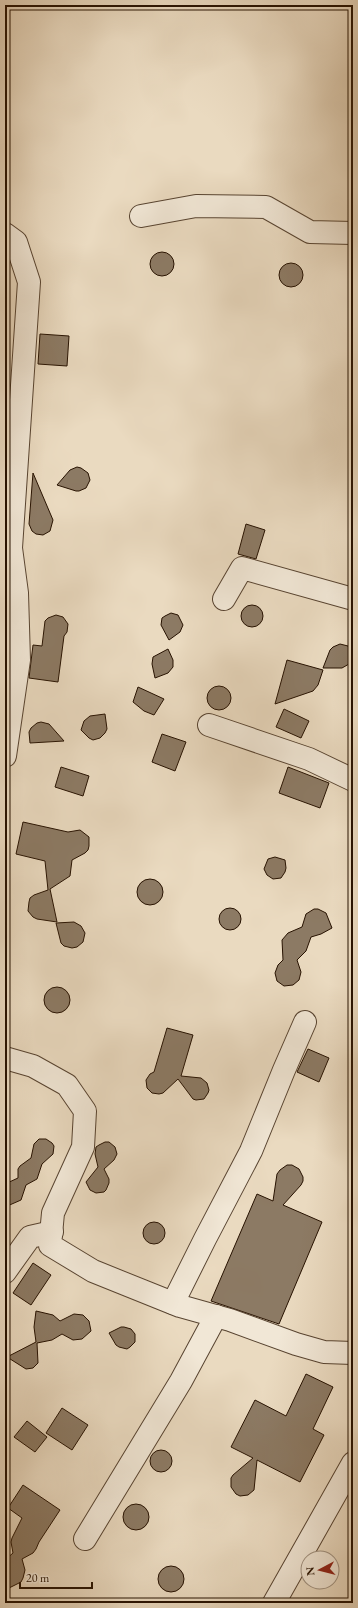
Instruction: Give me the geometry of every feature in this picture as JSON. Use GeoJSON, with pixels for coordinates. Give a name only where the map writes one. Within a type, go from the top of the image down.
{"type":"FeatureCollection","features":[{"type":"Feature","properties":{"kind":"street"},"geometry":{"type":"LineString","coordinates":[[141,216],[196,206],[266,207],[310,232],[353,233]]}},
{"type":"Feature","properties":{"kind":"street"},"geometry":{"type":"LineString","coordinates":[[5,234],[16,242],[29,282],[11,548],[17,592],[19,660],[5,756]]}},
{"type":"Feature","properties":{"kind":"street"},"geometry":{"type":"LineString","coordinates":[[224,599],[242,568],[353,599]]}},
{"type":"Feature","properties":{"kind":"street"},"geometry":{"type":"LineString","coordinates":[[209,725],[309,759],[353,780]]}},
{"type":"Feature","properties":{"kind":"street"},"geometry":{"type":"LineString","coordinates":[[173,1303],[251,1152],[305,1022]]}},
{"type":"Feature","properties":{"kind":"street"},"geometry":{"type":"LineString","coordinates":[[5,1058],[33,1066],[67,1086],[85,1111],[84,1147],[53,1213],[50,1245],[93,1271],[173,1303],[324,1352],[353,1353]]}},
{"type":"Feature","properties":{"kind":"street"},"geometry":{"type":"LineString","coordinates":[[5,1272],[30,1237],[52,1232]]}},
{"type":"Feature","properties":{"kind":"street"},"geometry":{"type":"LineString","coordinates":[[85,1539],[181,1381],[216,1316]]}},
{"type":"Feature","properties":{"kind":"street"},"geometry":{"type":"LineString","coordinates":[[274,1603],[353,1463]]}},
{"type":"Feature","properties":{"kind":"building"},"geometry":{"type":"Polygon","coordinates":[[[162,252],[171,255],[174,264],[171,273],[162,276],[153,273],[150,264],[153,255],[162,252]]]}},
{"type":"Feature","properties":{"kind":"building"},"geometry":{"type":"Polygon","coordinates":[[[291,263],[300,266],[303,275],[300,284],[291,287],[282,284],[279,275],[282,266],[291,263]]]}},
{"type":"Feature","properties":{"kind":"building"},"geometry":{"type":"Polygon","coordinates":[[[40,334],[69,336],[67,366],[38,364],[40,334]]]}},
{"type":"Feature","properties":{"kind":"building"},"geometry":{"type":"Polygon","coordinates":[[[77,467],[88,473],[90,480],[86,488],[76,491],[57,485],[70,470],[77,467]]]}},
{"type":"Feature","properties":{"kind":"building"},"geometry":{"type":"Polygon","coordinates":[[[33,473],[53,520],[50,531],[43,535],[36,534],[32,531],[29,524],[33,473]]]}},
{"type":"Feature","properties":{"kind":"building"},"geometry":{"type":"Polygon","coordinates":[[[246,524],[265,530],[256,559],[238,554],[246,524]]]}},
{"type":"Feature","properties":{"kind":"building"},"geometry":{"type":"Polygon","coordinates":[[[252,605],[260,608],[263,616],[260,624],[252,627],[244,624],[241,616],[244,608],[252,605]]]}},
{"type":"Feature","properties":{"kind":"building"},"geometry":{"type":"Polygon","coordinates":[[[171,613],[178,615],[183,625],[180,632],[169,640],[161,625],[162,618],[171,613]]]}},
{"type":"Feature","properties":{"kind":"building"},"geometry":{"type":"Polygon","coordinates":[[[56,615],[63,617],[68,624],[67,632],[64,636],[58,682],[29,678],[33,645],[42,646],[45,621],[56,615]]]}},
{"type":"Feature","properties":{"kind":"building"},"geometry":{"type":"Polygon","coordinates":[[[340,644],[348,646],[352,653],[353,657],[349,664],[342,668],[323,668],[330,650],[340,644]]]}},
{"type":"Feature","properties":{"kind":"building"},"geometry":{"type":"Polygon","coordinates":[[[168,649],[173,660],[173,667],[168,673],[155,678],[152,664],[153,657],[168,649]]]}},
{"type":"Feature","properties":{"kind":"building"},"geometry":{"type":"Polygon","coordinates":[[[287,660],[323,670],[318,685],[313,691],[275,704],[287,660]]]}},
{"type":"Feature","properties":{"kind":"building"},"geometry":{"type":"Polygon","coordinates":[[[219,686],[228,689],[231,698],[228,707],[219,710],[210,707],[207,698],[210,689],[219,686]]]}},
{"type":"Feature","properties":{"kind":"building"},"geometry":{"type":"Polygon","coordinates":[[[138,687],[164,699],[154,715],[144,711],[133,702],[138,687]]]}},
{"type":"Feature","properties":{"kind":"building"},"geometry":{"type":"Polygon","coordinates":[[[284,709],[309,721],[301,738],[276,727],[284,709]]]}},
{"type":"Feature","properties":{"kind":"building"},"geometry":{"type":"Polygon","coordinates":[[[105,714],[107,729],[100,738],[93,740],[81,730],[84,721],[90,716],[105,714]]]}},
{"type":"Feature","properties":{"kind":"building"},"geometry":{"type":"Polygon","coordinates":[[[41,722],[49,724],[64,741],[30,743],[29,732],[31,728],[37,723],[41,722]]]}},
{"type":"Feature","properties":{"kind":"building"},"geometry":{"type":"Polygon","coordinates":[[[162,734],[186,742],[175,771],[152,762],[162,734]]]}},
{"type":"Feature","properties":{"kind":"building"},"geometry":{"type":"Polygon","coordinates":[[[61,767],[89,776],[83,796],[55,787],[61,767]]]}},
{"type":"Feature","properties":{"kind":"building"},"geometry":{"type":"Polygon","coordinates":[[[288,767],[329,783],[320,808],[279,793],[288,767]]]}},
{"type":"Feature","properties":{"kind":"building"},"geometry":{"type":"Polygon","coordinates":[[[23,822],[68,832],[80,830],[89,837],[88,850],[72,860],[70,876],[50,889],[57,922],[37,919],[28,911],[30,898],[48,890],[45,861],[16,854],[23,822]]]}},
{"type":"Feature","properties":{"kind":"building"},"geometry":{"type":"Polygon","coordinates":[[[275,857],[285,860],[286,868],[281,878],[273,879],[267,875],[264,869],[268,859],[275,857]]]}},
{"type":"Feature","properties":{"kind":"building"},"geometry":{"type":"Polygon","coordinates":[[[150,879],[159,883],[163,892],[159,901],[150,905],[141,901],[137,892],[141,883],[150,879]]]}},
{"type":"Feature","properties":{"kind":"building"},"geometry":{"type":"Polygon","coordinates":[[[230,908],[238,911],[241,919],[238,927],[230,930],[222,927],[219,919],[222,911],[230,908]]]}},
{"type":"Feature","properties":{"kind":"building"},"geometry":{"type":"Polygon","coordinates":[[[314,909],[318,909],[326,913],[332,928],[311,937],[306,951],[297,960],[301,972],[299,980],[293,985],[284,986],[277,981],[275,973],[278,965],[283,960],[282,940],[288,933],[302,927],[306,914],[314,909]]]}},
{"type":"Feature","properties":{"kind":"building"},"geometry":{"type":"Polygon","coordinates":[[[74,922],[81,926],[85,933],[83,942],[77,947],[72,948],[64,946],[61,943],[56,923],[74,922]]]}},
{"type":"Feature","properties":{"kind":"building"},"geometry":{"type":"Polygon","coordinates":[[[57,987],[66,991],[70,1000],[66,1009],[57,1013],[48,1009],[44,1000],[48,991],[57,987]]]}},
{"type":"Feature","properties":{"kind":"building"},"geometry":{"type":"Polygon","coordinates":[[[167,1028],[193,1035],[181,1076],[201,1078],[207,1083],[209,1090],[204,1099],[193,1099],[178,1079],[163,1093],[152,1093],[147,1088],[146,1080],[150,1074],[154,1072],[167,1028]]]}},
{"type":"Feature","properties":{"kind":"building"},"geometry":{"type":"Polygon","coordinates":[[[308,1049],[329,1058],[319,1082],[297,1072],[308,1049]]]}},
{"type":"Feature","properties":{"kind":"building"},"geometry":{"type":"Polygon","coordinates":[[[39,1139],[46,1139],[52,1143],[54,1146],[53,1154],[42,1164],[37,1179],[26,1185],[21,1200],[5,1207],[5,1184],[18,1178],[18,1169],[31,1158],[34,1144],[39,1139]]]}},
{"type":"Feature","properties":{"kind":"building"},"geometry":{"type":"Polygon","coordinates":[[[105,1142],[109,1142],[115,1147],[117,1154],[114,1160],[104,1169],[109,1179],[106,1190],[104,1192],[96,1193],[90,1190],[86,1182],[98,1167],[95,1154],[96,1147],[105,1142]]]}},
{"type":"Feature","properties":{"kind":"building"},"geometry":{"type":"Polygon","coordinates":[[[287,1165],[292,1165],[299,1169],[303,1177],[303,1181],[283,1205],[322,1222],[279,1324],[211,1301],[257,1194],[273,1201],[277,1174],[287,1165]]]}},
{"type":"Feature","properties":{"kind":"building"},"geometry":{"type":"Polygon","coordinates":[[[154,1222],[162,1225],[165,1233],[162,1241],[154,1244],[146,1241],[143,1233],[146,1225],[154,1222]]]}},
{"type":"Feature","properties":{"kind":"building"},"geometry":{"type":"Polygon","coordinates":[[[33,1263],[51,1275],[31,1305],[13,1293],[33,1263]]]}},
{"type":"Feature","properties":{"kind":"building"},"geometry":{"type":"Polygon","coordinates":[[[36,1311],[53,1315],[60,1321],[74,1314],[83,1315],[89,1321],[91,1331],[82,1339],[73,1340],[62,1334],[52,1340],[37,1343],[38,1363],[33,1368],[26,1369],[7,1357],[36,1342],[34,1327],[36,1311]]]}},
{"type":"Feature","properties":{"kind":"building"},"geometry":{"type":"Polygon","coordinates":[[[121,1327],[131,1329],[135,1334],[135,1342],[127,1349],[116,1345],[109,1333],[121,1327]]]}},
{"type":"Feature","properties":{"kind":"building"},"geometry":{"type":"Polygon","coordinates":[[[306,1374],[333,1387],[313,1429],[324,1435],[300,1482],[257,1460],[254,1490],[248,1495],[240,1496],[236,1494],[231,1487],[231,1478],[253,1458],[231,1447],[255,1400],[286,1416],[306,1374]]]}},
{"type":"Feature","properties":{"kind":"building"},"geometry":{"type":"Polygon","coordinates":[[[62,1408],[88,1425],[72,1450],[46,1433],[62,1408]]]}},
{"type":"Feature","properties":{"kind":"building"},"geometry":{"type":"Polygon","coordinates":[[[27,1421],[47,1437],[35,1452],[14,1437],[27,1421]]]}},
{"type":"Feature","properties":{"kind":"building"},"geometry":{"type":"Polygon","coordinates":[[[161,1450],[169,1453],[172,1461],[169,1469],[161,1472],[153,1469],[150,1461],[153,1453],[161,1450]]]}},
{"type":"Feature","properties":{"kind":"building"},"geometry":{"type":"Polygon","coordinates":[[[23,1485],[60,1510],[33,1553],[22,1559],[25,1570],[21,1582],[5,1590],[5,1560],[13,1553],[11,1542],[12,1538],[22,1518],[8,1508],[23,1485]]]}},
{"type":"Feature","properties":{"kind":"building"},"geometry":{"type":"Polygon","coordinates":[[[136,1504],[145,1508],[149,1517],[145,1526],[136,1530],[127,1526],[123,1517],[127,1508],[136,1504]]]}},
{"type":"Feature","properties":{"kind":"building"},"geometry":{"type":"Polygon","coordinates":[[[171,1566],[180,1570],[184,1579],[180,1588],[171,1592],[162,1588],[158,1579],[162,1570],[171,1566]]]}}]}
